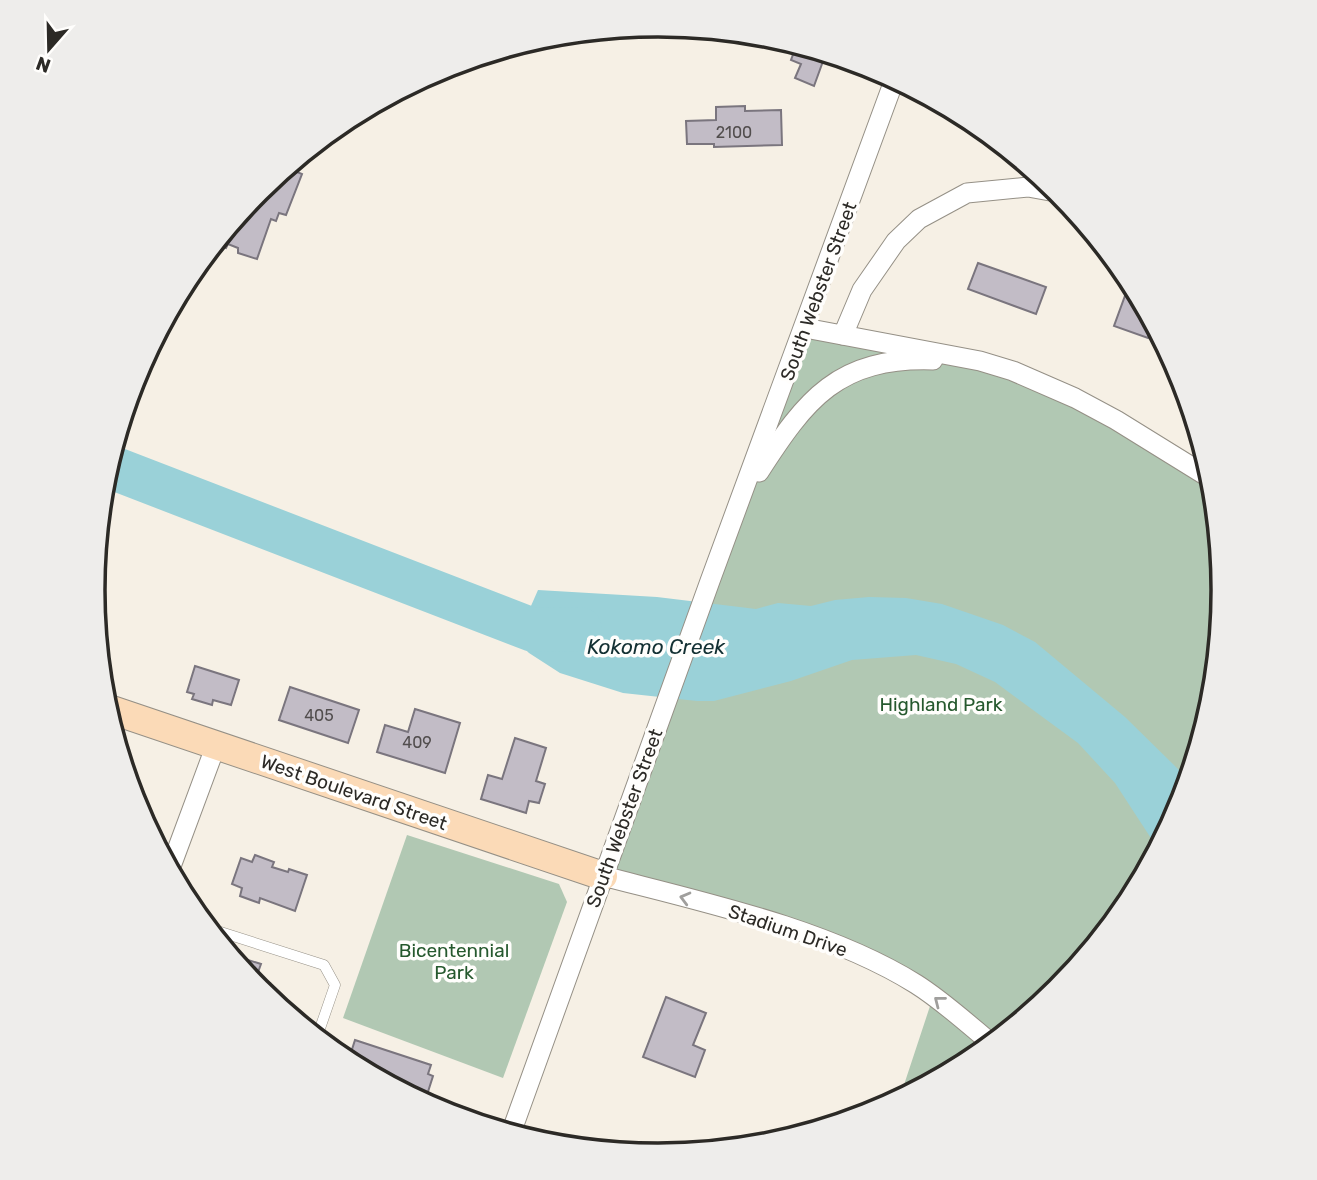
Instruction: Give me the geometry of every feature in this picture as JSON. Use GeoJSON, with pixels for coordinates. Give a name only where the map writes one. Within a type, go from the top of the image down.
{"type":"FeatureCollection","features":[{"type":"Feature","properties":{"kind":"main road","name":"West Boulevard Street"},"geometry":{"type":"LineString","coordinates":[[119,712],[603,876]]}},
{"type":"Feature","properties":{"kind":"street","name":"South Webster Street"},"geometry":{"type":"LineString","coordinates":[[514,1124],[891,89]]}},
{"type":"Feature","properties":{"kind":"street"},"geometry":{"type":"LineString","coordinates":[[843,335],[862,290],[895,241],[919,219],[967,193],[1028,187],[1039,189]]}},
{"type":"Feature","properties":{"kind":"street"},"geometry":{"type":"LineString","coordinates":[[804,328],[980,361],[1013,371],[1075,398],[1127,426],[1198,471]]}},
{"type":"Feature","properties":{"kind":"street","name":"South Webster Street"},"geometry":{"type":"LineString","coordinates":[[739,502],[808,403],[842,377],[873,365],[923,359],[980,361]]}},
{"type":"Feature","properties":{"kind":"street"},"geometry":{"type":"LineString","coordinates":[[174,858],[216,745]]}},
{"type":"Feature","properties":{"kind":"street","name":"Stadium Drive"},"geometry":{"type":"LineString","coordinates":[[603,876],[723,908],[839,945],[916,984],[984,1037]]}},
{"type":"Feature","properties":{"kind":"lane"},"geometry":{"type":"LineString","coordinates":[[225,934],[324,965],[335,985],[320,1028]]}},
{"type":"Feature","properties":{"kind":"green space","name":"Highland Park"},"geometry":{"type":"Polygon","coordinates":[[[805,328],[1013,371],[1199,472],[1211,554],[1211,626],[1193,733],[1170,802],[1138,867],[1119,897],[1074,955],[1023,1006],[966,1050],[904,1086],[933,997],[839,945],[603,876],[805,328]]]}},
{"type":"Feature","properties":{"kind":"green space","name":"Bicentennial Park"},"geometry":{"type":"Polygon","coordinates":[[[407,835],[559,884],[567,902],[503,1078],[343,1018],[407,835]]]}},
{"type":"Feature","properties":{"kind":"water","name":"Kokomo Creek"},"geometry":{"type":"Polygon","coordinates":[[[538,590],[657,597],[756,609],[778,603],[811,606],[835,600],[869,597],[906,598],[942,604],[1003,625],[1035,642],[1125,717],[1180,772],[1152,840],[1115,783],[1078,743],[995,682],[956,664],[916,655],[852,660],[791,681],[714,701],[697,701],[623,693],[560,673],[529,653],[516,640],[538,590]]]}},
{"type":"Feature","properties":{"kind":"building"},"geometry":{"type":"Polygon","coordinates":[[[793,54],[823,62],[814,86],[795,78],[801,64],[791,60],[793,54]]]}},
{"type":"Feature","properties":{"kind":"building"},"geometry":{"type":"Polygon","coordinates":[[[745,106],[745,111],[781,110],[782,145],[714,147],[714,144],[687,144],[686,121],[716,120],[716,107],[745,106]]]}},
{"type":"Feature","properties":{"kind":"building"},"geometry":{"type":"Polygon","coordinates":[[[297,171],[302,174],[286,215],[279,213],[276,221],[271,219],[257,259],[238,253],[238,248],[228,244],[225,247],[243,225],[267,199],[297,171]]]}},
{"type":"Feature","properties":{"kind":"building"},"geometry":{"type":"Polygon","coordinates":[[[978,263],[1046,287],[1036,314],[968,289],[978,263]]]}},
{"type":"Feature","properties":{"kind":"building"},"geometry":{"type":"Polygon","coordinates":[[[1126,294],[1149,334],[1148,338],[1114,326],[1126,294]]]}},
{"type":"Feature","properties":{"kind":"building"},"geometry":{"type":"Polygon","coordinates":[[[195,666],[239,680],[231,705],[213,700],[212,705],[192,699],[194,694],[187,692],[195,666]]]}},
{"type":"Feature","properties":{"kind":"building"},"geometry":{"type":"Polygon","coordinates":[[[290,687],[359,710],[348,743],[279,720],[290,687]]]}},
{"type":"Feature","properties":{"kind":"building"},"geometry":{"type":"Polygon","coordinates":[[[415,709],[460,723],[445,773],[377,752],[385,725],[408,732],[415,709]]]}},
{"type":"Feature","properties":{"kind":"building"},"geometry":{"type":"Polygon","coordinates":[[[515,738],[546,748],[536,781],[545,784],[539,803],[529,801],[526,813],[481,799],[488,775],[502,779],[515,738]]]}},
{"type":"Feature","properties":{"kind":"building"},"geometry":{"type":"Polygon","coordinates":[[[255,855],[274,862],[272,867],[307,875],[295,911],[260,898],[259,903],[240,896],[242,888],[232,884],[241,858],[252,862],[255,855]]]}},
{"type":"Feature","properties":{"kind":"building"},"geometry":{"type":"Polygon","coordinates":[[[247,960],[261,964],[258,972],[247,960]]]}},
{"type":"Feature","properties":{"kind":"building"},"geometry":{"type":"Polygon","coordinates":[[[666,997],[706,1013],[693,1045],[705,1050],[695,1077],[643,1057],[666,997]]]}},
{"type":"Feature","properties":{"kind":"building"},"geometry":{"type":"Polygon","coordinates":[[[355,1040],[431,1065],[428,1074],[433,1076],[428,1092],[382,1069],[352,1050],[355,1040]]]}},
{"type":"Feature","properties":{"kind":"waterway","name":"Kokomo Creek"},"geometry":{"type":"LineString","coordinates":[[119,470],[533,630],[580,629]]}}]}
